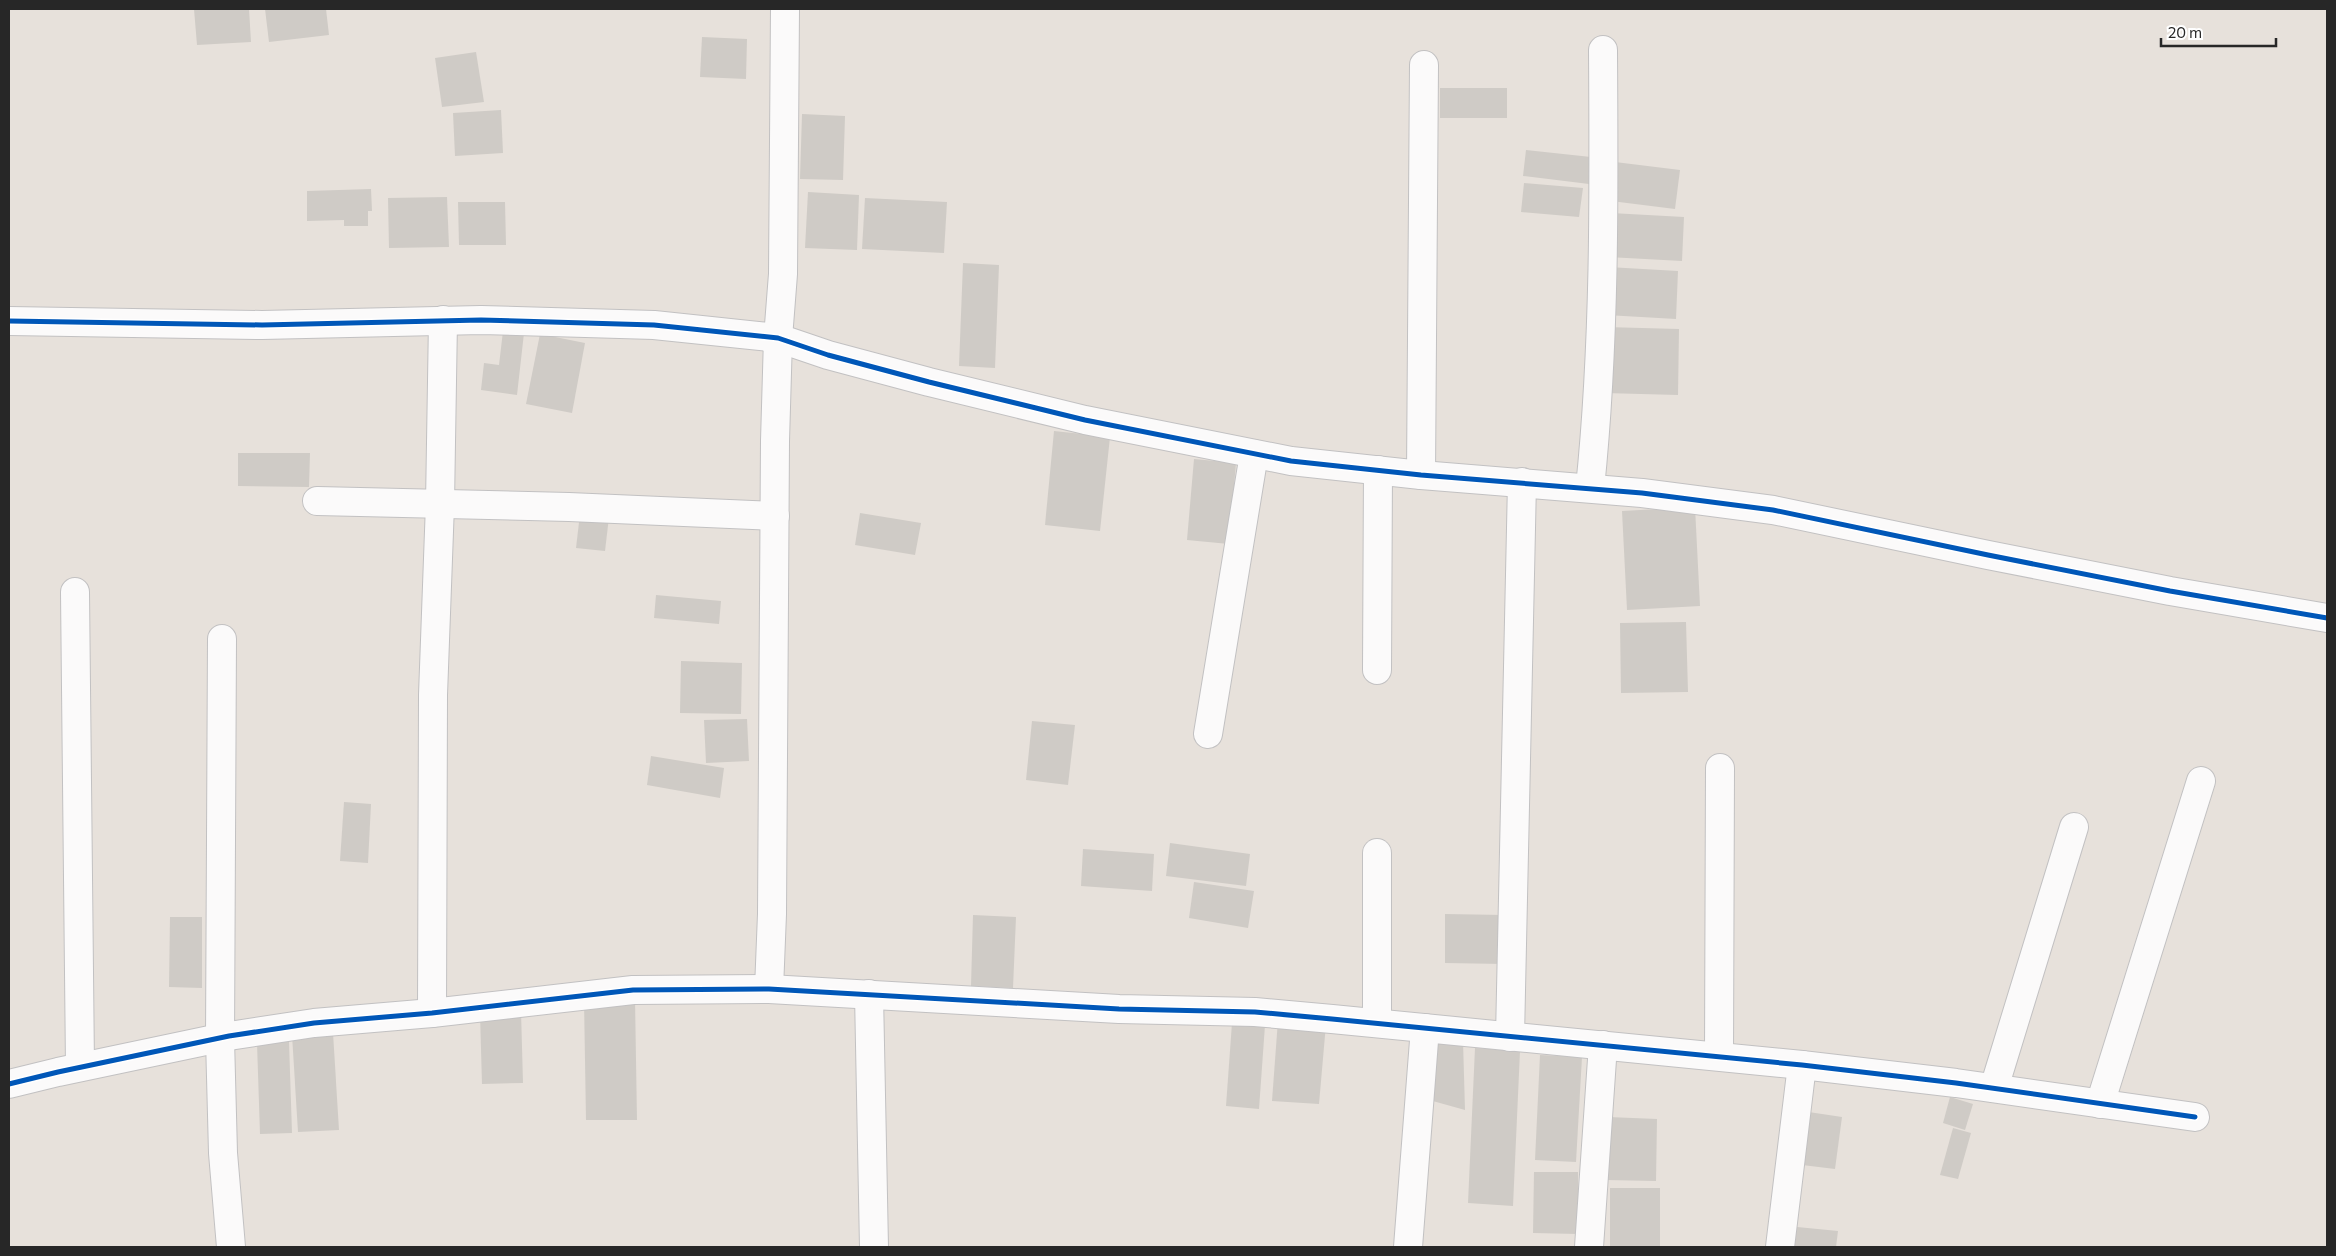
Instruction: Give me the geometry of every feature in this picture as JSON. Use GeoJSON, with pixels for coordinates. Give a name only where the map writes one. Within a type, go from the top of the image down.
{"type":"FeatureCollection","features":[{"type":"Feature","properties":{"kind":"street"},"geometry":{"type":"LineString","coordinates":[[769,989],[772,914],[778,338],[784,274],[785,9]]}},
{"type":"Feature","properties":{"kind":"street"},"geometry":{"type":"LineString","coordinates":[[1590,488],[1598,408],[1604,237],[1603,50]]}},
{"type":"Feature","properties":{"kind":"street"},"geometry":{"type":"LineString","coordinates":[[1421,475],[1424,65]]}},
{"type":"Feature","properties":{"kind":"street"},"geometry":{"type":"LineString","coordinates":[[432,1013],[434,696],[443,320]]}},
{"type":"Feature","properties":{"kind":"street"},"geometry":{"type":"LineString","coordinates":[[9,321],[262,325],[443,320],[654,325],[778,338],[828,355],[956,389],[1085,420],[1291,461],[1421,475],[1642,493],[1773,510],[1988,556],[2170,591],[2327,618]]}},
{"type":"Feature","properties":{"kind":"street"},"geometry":{"type":"LineString","coordinates":[[1208,734],[1254,454]]}},
{"type":"Feature","properties":{"kind":"street"},"geometry":{"type":"LineString","coordinates":[[1377,670],[1378,470]]}},
{"type":"Feature","properties":{"kind":"street"},"geometry":{"type":"LineString","coordinates":[[1510,1036],[1522,482]]}},
{"type":"Feature","properties":{"kind":"street"},"geometry":{"type":"LineString","coordinates":[[317,501],[569,507],[775,516]]}},
{"type":"Feature","properties":{"kind":"street"},"geometry":{"type":"LineString","coordinates":[[75,592],[80,1067]]}},
{"type":"Feature","properties":{"kind":"street"},"geometry":{"type":"LineString","coordinates":[[222,639],[220,1039],[223,1153],[232,1247]]}},
{"type":"Feature","properties":{"kind":"street"},"geometry":{"type":"LineString","coordinates":[[1719,1056],[1720,768]]}},
{"type":"Feature","properties":{"kind":"street"},"geometry":{"type":"LineString","coordinates":[[2100,1104],[2201,780]]}},
{"type":"Feature","properties":{"kind":"street"},"geometry":{"type":"LineString","coordinates":[[1994,1088],[2074,826]]}},
{"type":"Feature","properties":{"kind":"street"},"geometry":{"type":"LineString","coordinates":[[1377,853],[1377,1023]]}},
{"type":"Feature","properties":{"kind":"street"},"geometry":{"type":"LineString","coordinates":[[9,1084],[80,1067],[220,1039],[314,1023],[432,1013],[632,990],[769,989],[1119,1009],[1255,1012],[1802,1065],[1994,1088],[2195,1117]]}},
{"type":"Feature","properties":{"kind":"street"},"geometry":{"type":"LineString","coordinates":[[869,994],[874,1247]]}},
{"type":"Feature","properties":{"kind":"street"},"geometry":{"type":"LineString","coordinates":[[1408,1247],[1425,1028]]}},
{"type":"Feature","properties":{"kind":"street"},"geometry":{"type":"LineString","coordinates":[[1589,1247],[1603,1045]]}},
{"type":"Feature","properties":{"kind":"street"},"geometry":{"type":"LineString","coordinates":[[1780,1247],[1802,1065]]}},
{"type":"Feature","properties":{"kind":"building"},"geometry":{"type":"Polygon","coordinates":[[[194,9],[249,9],[251,42],[197,45],[194,9]]]}},
{"type":"Feature","properties":{"kind":"building"},"geometry":{"type":"Polygon","coordinates":[[[265,9],[326,9],[329,35],[269,42],[265,9]]]}},
{"type":"Feature","properties":{"kind":"building"},"geometry":{"type":"Polygon","coordinates":[[[702,37],[747,39],[746,79],[700,77],[702,37]]]}},
{"type":"Feature","properties":{"kind":"building"},"geometry":{"type":"Polygon","coordinates":[[[476,52],[484,102],[442,107],[435,58],[476,52]]]}},
{"type":"Feature","properties":{"kind":"building"},"geometry":{"type":"Polygon","coordinates":[[[1440,88],[1507,88],[1507,118],[1440,118],[1440,88]]]}},
{"type":"Feature","properties":{"kind":"building"},"geometry":{"type":"Polygon","coordinates":[[[501,110],[503,153],[455,156],[453,113],[501,110]]]}},
{"type":"Feature","properties":{"kind":"building"},"geometry":{"type":"Polygon","coordinates":[[[802,114],[845,116],[843,180],[800,179],[802,114]]]}},
{"type":"Feature","properties":{"kind":"building"},"geometry":{"type":"Polygon","coordinates":[[[1526,150],[1591,157],[1589,184],[1523,176],[1526,150]]]}},
{"type":"Feature","properties":{"kind":"building"},"geometry":{"type":"Polygon","coordinates":[[[1615,162],[1680,170],[1675,209],[1611,201],[1615,162]]]}},
{"type":"Feature","properties":{"kind":"building"},"geometry":{"type":"Polygon","coordinates":[[[1524,183],[1583,188],[1579,217],[1521,212],[1524,183]]]}},
{"type":"Feature","properties":{"kind":"building"},"geometry":{"type":"Polygon","coordinates":[[[371,189],[372,211],[368,211],[368,226],[344,226],[344,220],[307,221],[307,191],[371,189]]]}},
{"type":"Feature","properties":{"kind":"building"},"geometry":{"type":"Polygon","coordinates":[[[808,192],[859,195],[857,250],[805,248],[808,192]]]}},
{"type":"Feature","properties":{"kind":"building"},"geometry":{"type":"Polygon","coordinates":[[[447,197],[449,247],[389,248],[388,198],[447,197]]]}},
{"type":"Feature","properties":{"kind":"building"},"geometry":{"type":"Polygon","coordinates":[[[865,198],[947,202],[944,253],[862,249],[865,198]]]}},
{"type":"Feature","properties":{"kind":"building"},"geometry":{"type":"Polygon","coordinates":[[[458,202],[505,202],[506,245],[459,245],[458,202]]]}},
{"type":"Feature","properties":{"kind":"building"},"geometry":{"type":"Polygon","coordinates":[[[1611,213],[1684,217],[1682,261],[1608,257],[1611,213]]]}},
{"type":"Feature","properties":{"kind":"building"},"geometry":{"type":"Polygon","coordinates":[[[963,263],[999,265],[995,368],[959,366],[963,263]]]}},
{"type":"Feature","properties":{"kind":"building"},"geometry":{"type":"Polygon","coordinates":[[[1608,267],[1678,271],[1676,319],[1606,315],[1608,267]]]}},
{"type":"Feature","properties":{"kind":"building"},"geometry":{"type":"Polygon","coordinates":[[[1605,327],[1679,329],[1678,395],[1604,393],[1605,327]]]}},
{"type":"Feature","properties":{"kind":"building"},"geometry":{"type":"Polygon","coordinates":[[[503,331],[524,333],[517,395],[481,390],[484,363],[499,365],[503,331]]]}},
{"type":"Feature","properties":{"kind":"building"},"geometry":{"type":"Polygon","coordinates":[[[540,334],[585,343],[572,413],[526,404],[540,334]]]}},
{"type":"Feature","properties":{"kind":"building"},"geometry":{"type":"Polygon","coordinates":[[[1054,431],[1110,437],[1100,531],[1045,525],[1054,431]]]}},
{"type":"Feature","properties":{"kind":"building"},"geometry":{"type":"Polygon","coordinates":[[[238,453],[310,453],[309,487],[238,486],[238,453]]]}},
{"type":"Feature","properties":{"kind":"building"},"geometry":{"type":"Polygon","coordinates":[[[1194,459],[1236,463],[1229,544],[1187,540],[1194,459]]]}},
{"type":"Feature","properties":{"kind":"building"},"geometry":{"type":"Polygon","coordinates":[[[1695,507],[1700,606],[1627,610],[1622,511],[1695,507]]]}},
{"type":"Feature","properties":{"kind":"building"},"geometry":{"type":"Polygon","coordinates":[[[860,513],[921,523],[915,555],[855,545],[860,513]]]}},
{"type":"Feature","properties":{"kind":"building"},"geometry":{"type":"Polygon","coordinates":[[[580,514],[609,517],[605,551],[576,548],[580,514]]]}},
{"type":"Feature","properties":{"kind":"building"},"geometry":{"type":"Polygon","coordinates":[[[656,595],[721,601],[719,624],[654,618],[656,595]]]}},
{"type":"Feature","properties":{"kind":"building"},"geometry":{"type":"Polygon","coordinates":[[[1686,622],[1688,692],[1621,693],[1620,623],[1686,622]]]}},
{"type":"Feature","properties":{"kind":"building"},"geometry":{"type":"Polygon","coordinates":[[[681,661],[742,663],[741,714],[680,713],[681,661]]]}},
{"type":"Feature","properties":{"kind":"building"},"geometry":{"type":"Polygon","coordinates":[[[747,719],[749,761],[706,763],[704,720],[747,719]]]}},
{"type":"Feature","properties":{"kind":"building"},"geometry":{"type":"Polygon","coordinates":[[[1032,721],[1075,725],[1068,785],[1026,780],[1032,721]]]}},
{"type":"Feature","properties":{"kind":"building"},"geometry":{"type":"Polygon","coordinates":[[[651,756],[724,768],[720,798],[647,785],[651,756]]]}},
{"type":"Feature","properties":{"kind":"building"},"geometry":{"type":"Polygon","coordinates":[[[344,802],[371,804],[368,863],[340,861],[344,802]]]}},
{"type":"Feature","properties":{"kind":"building"},"geometry":{"type":"Polygon","coordinates":[[[1170,843],[1250,854],[1246,886],[1166,876],[1170,843]]]}},
{"type":"Feature","properties":{"kind":"building"},"geometry":{"type":"Polygon","coordinates":[[[1083,849],[1154,854],[1152,891],[1081,886],[1083,849]]]}},
{"type":"Feature","properties":{"kind":"building"},"geometry":{"type":"Polygon","coordinates":[[[1194,882],[1254,891],[1248,928],[1189,918],[1194,882]]]}},
{"type":"Feature","properties":{"kind":"building"},"geometry":{"type":"Polygon","coordinates":[[[1445,914],[1504,915],[1504,964],[1445,963],[1445,914]]]}},
{"type":"Feature","properties":{"kind":"building"},"geometry":{"type":"Polygon","coordinates":[[[973,915],[1016,917],[1013,988],[971,986],[973,915]]]}},
{"type":"Feature","properties":{"kind":"building"},"geometry":{"type":"Polygon","coordinates":[[[170,917],[202,917],[202,988],[169,987],[170,917]]]}},
{"type":"Feature","properties":{"kind":"building"},"geometry":{"type":"Polygon","coordinates":[[[635,999],[637,1120],[586,1120],[584,1000],[635,999]]]}},
{"type":"Feature","properties":{"kind":"building"},"geometry":{"type":"Polygon","coordinates":[[[521,1011],[523,1083],[482,1084],[480,1013],[521,1011]]]}},
{"type":"Feature","properties":{"kind":"building"},"geometry":{"type":"Polygon","coordinates":[[[1278,1020],[1326,1024],[1319,1104],[1272,1101],[1278,1020]]]}},
{"type":"Feature","properties":{"kind":"building"},"geometry":{"type":"Polygon","coordinates":[[[1232,1023],[1265,1025],[1259,1109],[1226,1106],[1232,1023]]]}},
{"type":"Feature","properties":{"kind":"building"},"geometry":{"type":"Polygon","coordinates":[[[333,1033],[339,1130],[298,1132],[292,1035],[333,1033]]]}},
{"type":"Feature","properties":{"kind":"building"},"geometry":{"type":"Polygon","coordinates":[[[1435,1041],[1463,1041],[1465,1110],[1422,1098],[1435,1041]]]}},
{"type":"Feature","properties":{"kind":"building"},"geometry":{"type":"Polygon","coordinates":[[[289,1042],[292,1133],[260,1134],[257,1043],[289,1042]]]}},
{"type":"Feature","properties":{"kind":"building"},"geometry":{"type":"Polygon","coordinates":[[[1475,1048],[1520,1051],[1513,1206],[1468,1203],[1475,1048]]]}},
{"type":"Feature","properties":{"kind":"building"},"geometry":{"type":"Polygon","coordinates":[[[1540,1055],[1582,1057],[1576,1162],[1535,1160],[1540,1055]]]}},
{"type":"Feature","properties":{"kind":"building"},"geometry":{"type":"Polygon","coordinates":[[[1950,1097],[1973,1104],[1965,1130],[1943,1123],[1950,1097]]]}},
{"type":"Feature","properties":{"kind":"building"},"geometry":{"type":"Polygon","coordinates":[[[1802,1111],[1842,1117],[1835,1169],[1794,1164],[1802,1111]]]}},
{"type":"Feature","properties":{"kind":"building"},"geometry":{"type":"Polygon","coordinates":[[[1608,1117],[1657,1119],[1656,1181],[1606,1180],[1608,1117]]]}},
{"type":"Feature","properties":{"kind":"building"},"geometry":{"type":"Polygon","coordinates":[[[1953,1128],[1971,1133],[1958,1179],[1940,1175],[1953,1128]]]}},
{"type":"Feature","properties":{"kind":"building"},"geometry":{"type":"Polygon","coordinates":[[[1534,1172],[1578,1172],[1578,1234],[1533,1233],[1534,1172]]]}},
{"type":"Feature","properties":{"kind":"building"},"geometry":{"type":"Polygon","coordinates":[[[1610,1188],[1660,1188],[1660,1247],[1610,1247],[1610,1188]]]}},
{"type":"Feature","properties":{"kind":"building"},"geometry":{"type":"Polygon","coordinates":[[[1787,1226],[1838,1231],[1836,1247],[1785,1247],[1787,1226]]]}},
{"type":"Feature","properties":{"kind":"cycle path"},"geometry":{"type":"LineString","coordinates":[[9,321],[262,325],[481,320],[654,325],[778,338],[828,355],[929,382],[1085,420],[1291,461],[1421,475],[1642,493],[1773,510],[2170,591],[2327,618]]}},
{"type":"Feature","properties":{"kind":"cycle path"},"geometry":{"type":"LineString","coordinates":[[9,1084],[229,1036],[314,1023],[432,1013],[633,990],[769,989],[1119,1009],[1255,1012],[1802,1065],[1956,1083],[2195,1117]]}}]}
